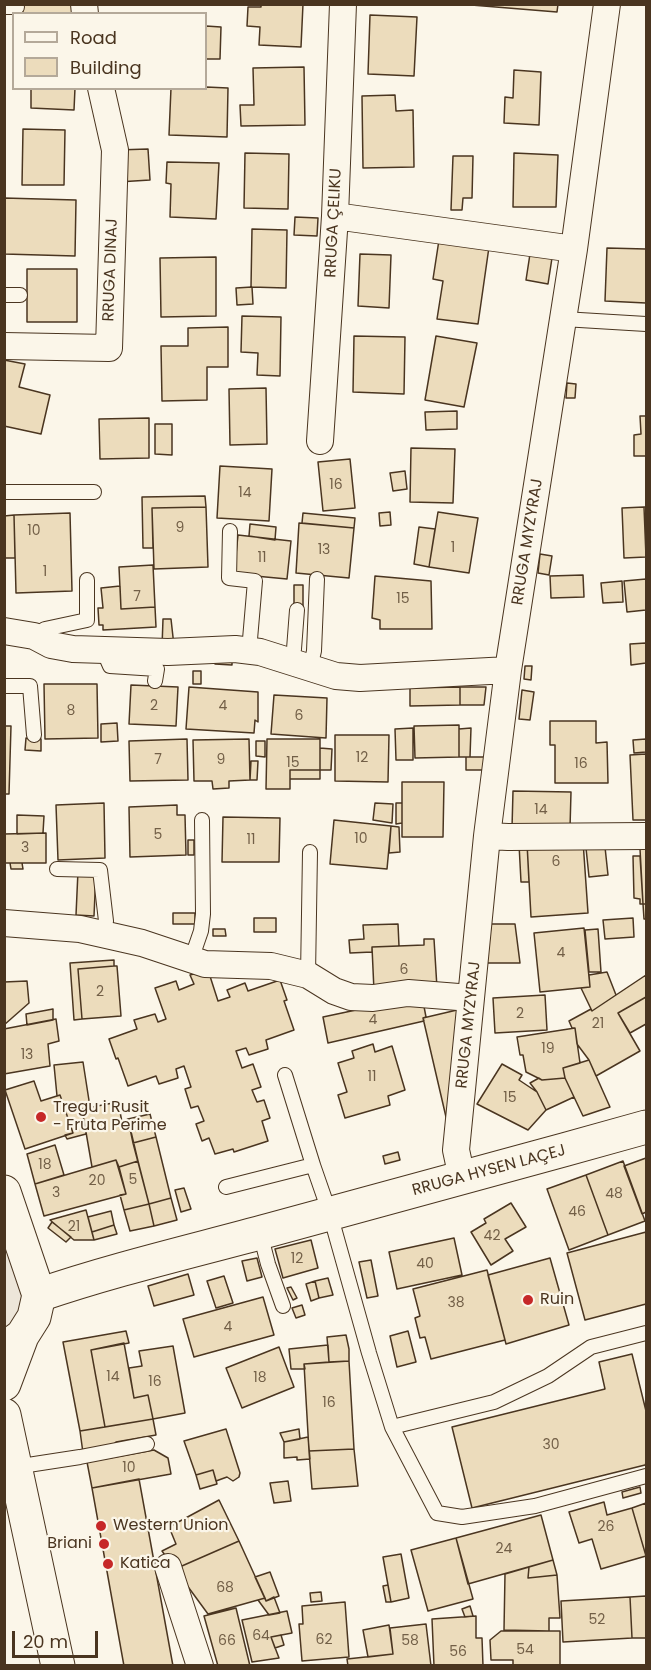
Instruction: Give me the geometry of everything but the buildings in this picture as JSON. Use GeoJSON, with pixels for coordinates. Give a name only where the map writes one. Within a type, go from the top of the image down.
{"type":"FeatureCollection","features":[{"type":"Feature","properties":{"kind":"main road","name":"RRUGA HYSEN LAÇEJ"},"geometry":{"type":"LineString","coordinates":[[39,1294],[149,1261],[260,1233],[646,1127]]}},
{"type":"Feature","properties":{"kind":"main road"},"geometry":{"type":"LineString","coordinates":[[4,1192],[39,1294],[34,1317],[13,1343],[4,1384]]}},
{"type":"Feature","properties":{"kind":"main road"},"geometry":{"type":"LineString","coordinates":[[4,1415],[58,1665]]}},
{"type":"Feature","properties":{"kind":"street","name":"RRUGA ÇELIKU"},"geometry":{"type":"LineString","coordinates":[[320,441],[335,216],[343,4]]}},
{"type":"Feature","properties":{"kind":"street","name":"RRUGA MYZYRAJ"},"geometry":{"type":"LineString","coordinates":[[462,1178],[456,1150],[487,836],[508,670],[574,249],[607,4]]}},
{"type":"Feature","properties":{"kind":"street","name":"RRUGA DINAJ"},"geometry":{"type":"LineString","coordinates":[[4,346],[108,348],[115,150],[101,90]]}},
{"type":"Feature","properties":{"kind":"street"},"geometry":{"type":"LineString","coordinates":[[335,216],[574,249]]}},
{"type":"Feature","properties":{"kind":"street"},"geometry":{"type":"LineString","coordinates":[[4,631],[34,636],[51,645],[73,649],[168,652],[235,649],[260,652],[336,676],[360,678],[508,670]]}},
{"type":"Feature","properties":{"kind":"street"},"geometry":{"type":"LineString","coordinates":[[487,836],[646,836]]}},
{"type":"Feature","properties":{"kind":"street"},"geometry":{"type":"LineString","coordinates":[[4,923],[80,929],[142,943],[205,964],[271,966],[308,975],[334,991],[351,997],[373,998],[408,993],[471,998]]}},
{"type":"Feature","properties":{"kind":"street"},"geometry":{"type":"LineString","coordinates":[[168,1567],[200,1665]]}},
{"type":"Feature","properties":{"kind":"lane"},"geometry":{"type":"LineString","coordinates":[[4,295],[20,295]]}},
{"type":"Feature","properties":{"kind":"lane"},"geometry":{"type":"LineString","coordinates":[[563,319],[646,324]]}},
{"type":"Feature","properties":{"kind":"lane"},"geometry":{"type":"LineString","coordinates":[[4,492],[94,492]]}},
{"type":"Feature","properties":{"kind":"lane"},"geometry":{"type":"LineString","coordinates":[[230,531],[229,578],[255,581],[249,651]]}},
{"type":"Feature","properties":{"kind":"lane"},"geometry":{"type":"LineString","coordinates":[[297,610],[294,649],[301,665],[314,651],[317,579]]}},
{"type":"Feature","properties":{"kind":"lane"},"geometry":{"type":"LineString","coordinates":[[34,636],[45,629],[87,620],[87,580]]}},
{"type":"Feature","properties":{"kind":"lane"},"geometry":{"type":"LineString","coordinates":[[103,650],[110,666],[157,669],[155,681]]}},
{"type":"Feature","properties":{"kind":"lane"},"geometry":{"type":"LineString","coordinates":[[4,686],[30,686],[34,735]]}},
{"type":"Feature","properties":{"kind":"lane"},"geometry":{"type":"LineString","coordinates":[[191,960],[201,931],[203,914],[202,820]]}},
{"type":"Feature","properties":{"kind":"lane"},"geometry":{"type":"LineString","coordinates":[[308,975],[310,852]]}},
{"type":"Feature","properties":{"kind":"lane"},"geometry":{"type":"LineString","coordinates":[[57,869],[100,870],[106,921],[102,934]]}},
{"type":"Feature","properties":{"kind":"lane"},"geometry":{"type":"LineString","coordinates":[[285,1075],[330,1214],[392,1427],[437,1513],[462,1517],[535,1506],[646,1476]]}},
{"type":"Feature","properties":{"kind":"lane"},"geometry":{"type":"LineString","coordinates":[[226,1187],[313,1165]]}},
{"type":"Feature","properties":{"kind":"lane"},"geometry":{"type":"LineString","coordinates":[[260,1233],[283,1306]]}},
{"type":"Feature","properties":{"kind":"lane"},"geometry":{"type":"LineString","coordinates":[[392,1427],[494,1402],[548,1376],[591,1347],[646,1333]]}},
{"type":"Feature","properties":{"kind":"lane"},"geometry":{"type":"LineString","coordinates":[[15,1467],[147,1444]]}},
{"type":"Feature","properties":{"kind":"shaded area"},"geometry":{"type":"Polygon","coordinates":[[[4,1237],[19,1278],[22,1299],[17,1318],[4,1332],[4,1237]]]}},
{"type":"Feature","properties":{"kind":"place","name":"Tregu i Rusit - Fruta Perime"},"geometry":{"type":"Point","coordinates":[41,1117]}},
{"type":"Feature","properties":{"kind":"place","name":"Ruin"},"geometry":{"type":"Point","coordinates":[528,1300]}},
{"type":"Feature","properties":{"kind":"place","name":"Western Union"},"geometry":{"type":"Point","coordinates":[101,1526]}},
{"type":"Feature","properties":{"kind":"place","name":"Briani"},"geometry":{"type":"Point","coordinates":[104,1544]}},
{"type":"Feature","properties":{"kind":"place","name":"Katica"},"geometry":{"type":"Point","coordinates":[108,1564]}}]}
